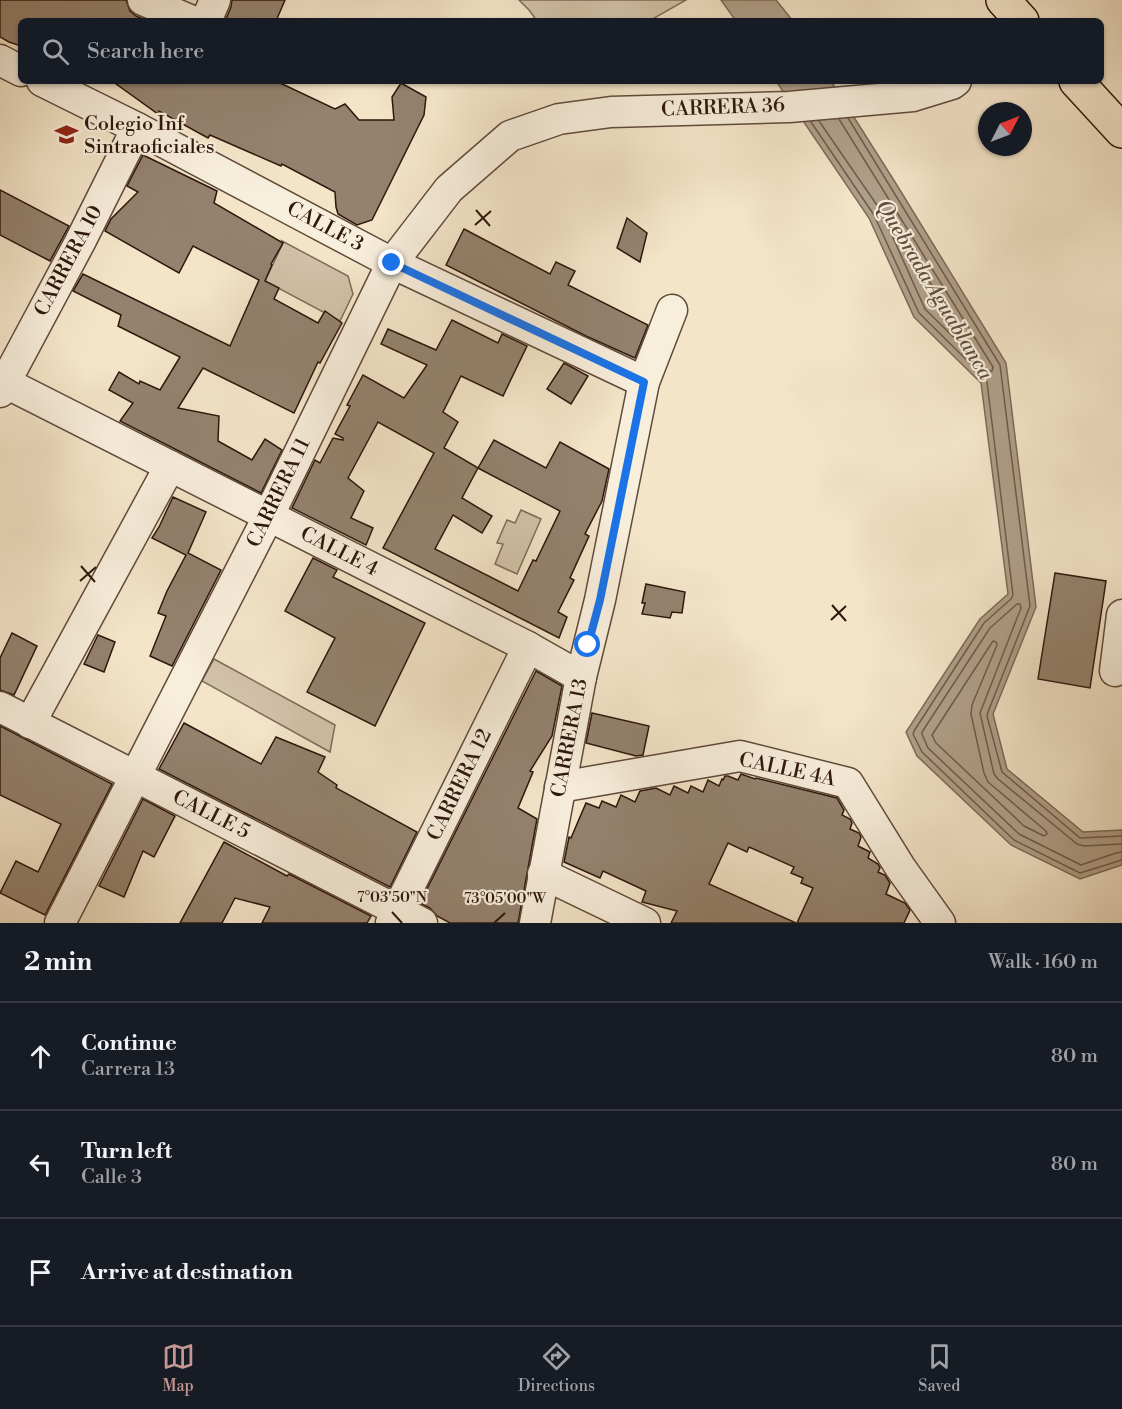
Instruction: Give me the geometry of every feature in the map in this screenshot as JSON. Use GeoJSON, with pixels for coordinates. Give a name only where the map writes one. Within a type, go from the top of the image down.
{"type":"FeatureCollection","features":[{"type":"Feature","properties":{"kind":"main road"},"geometry":{"type":"LineString","coordinates":[[1003,0],[1019,18]]}},
{"type":"Feature","properties":{"kind":"main road"},"geometry":{"type":"LineString","coordinates":[[1079,84],[1122,131]]}},
{"type":"Feature","properties":{"kind":"street"},"geometry":{"type":"LineString","coordinates":[[143,0],[185,18]]}},
{"type":"Feature","properties":{"kind":"street"},"geometry":{"type":"LineString","coordinates":[[207,18],[215,0]]}},
{"type":"Feature","properties":{"kind":"street"},"geometry":{"type":"LineString","coordinates":[[0,60],[18,69]]}},
{"type":"Feature","properties":{"kind":"street","name":"CALLE 3"},"geometry":{"type":"LineString","coordinates":[[48,84],[137,128],[392,263],[644,382]]}},
{"type":"Feature","properties":{"kind":"street","name":"CARRERA 36"},"geometry":{"type":"LineString","coordinates":[[559,119],[611,112],[789,107],[853,102],[913,96],[952,84]]}},
{"type":"Feature","properties":{"kind":"street","name":"CARRERA 11"},"geometry":{"type":"LineString","coordinates":[[60,923],[268,517],[392,263],[449,189],[510,136],[559,119]]}},
{"type":"Feature","properties":{"kind":"street","name":"CARRERA 10"},"geometry":{"type":"LineString","coordinates":[[2,385],[80,242],[137,128]]}},
{"type":"Feature","properties":{"kind":"street","name":"CARRERA 13"},"geometry":{"type":"LineString","coordinates":[[535,923],[581,677],[600,600],[644,382],[672,310]]}},
{"type":"Feature","properties":{"kind":"street","name":"CALLE 4"},"geometry":{"type":"LineString","coordinates":[[2,385],[170,466],[528,647],[581,677]]}},
{"type":"Feature","properties":{"kind":"street"},"geometry":{"type":"LineString","coordinates":[[30,723],[170,466]]}},
{"type":"Feature","properties":{"kind":"street"},"geometry":{"type":"LineString","coordinates":[[1115,671],[1122,615]]}},
{"type":"Feature","properties":{"kind":"street","name":"CARRERA 12"},"geometry":{"type":"LineString","coordinates":[[404,919],[528,647]]}},
{"type":"Feature","properties":{"kind":"street","name":"CALLE 5"},"geometry":{"type":"LineString","coordinates":[[0,707],[136,776],[404,919]]}},
{"type":"Feature","properties":{"kind":"street","name":"CALLE 4A"},"geometry":{"type":"LineString","coordinates":[[560,788],[740,756],[848,783],[900,867],[940,923]]}},
{"type":"Feature","properties":{"kind":"street"},"geometry":{"type":"LineString","coordinates":[[543,874],[645,923]]}},
{"type":"Feature","properties":{"kind":"shaded area"},"geometry":{"type":"Polygon","coordinates":[[[519,0],[686,0],[654,18],[535,18],[519,0]]]}},
{"type":"Feature","properties":{"kind":"shaded area"},"geometry":{"type":"Polygon","coordinates":[[[282,241],[348,276],[353,294],[340,321],[265,281],[282,241]]]}},
{"type":"Feature","properties":{"kind":"shaded area"},"geometry":{"type":"Polygon","coordinates":[[[521,510],[541,519],[517,574],[495,564],[503,544],[497,543],[507,520],[515,523],[521,510]]]}},
{"type":"Feature","properties":{"kind":"shaded area"},"geometry":{"type":"Polygon","coordinates":[[[214,659],[335,725],[330,752],[202,681],[214,659]]]}},
{"type":"Feature","properties":{"kind":"water"},"geometry":{"type":"Polygon","coordinates":[[[721,0],[776,0],[791,18],[734,18],[721,0]]]}},
{"type":"Feature","properties":{"kind":"water","name":"Quebrada Aguablanca"},"geometry":{"type":"Polygon","coordinates":[[[778,84],[833,84],[1006,363],[1036,607],[993,714],[1007,769],[1083,832],[1122,830],[1122,865],[1080,879],[1011,845],[917,756],[906,732],[980,619],[1008,594],[981,383],[914,317],[869,218],[778,84]]]}},
{"type":"Feature","properties":{"kind":"building"},"geometry":{"type":"Polygon","coordinates":[[[0,0],[126,0],[130,11],[141,18],[18,18],[18,45],[0,37],[0,0]]]}},
{"type":"Feature","properties":{"kind":"building"},"geometry":{"type":"Polygon","coordinates":[[[232,0],[285,0],[277,18],[226,18],[232,0]]]}},
{"type":"Feature","properties":{"kind":"building"},"geometry":{"type":"Polygon","coordinates":[[[116,84],[282,84],[335,109],[345,104],[359,120],[394,120],[392,97],[400,84],[426,97],[424,115],[372,220],[357,225],[338,214],[335,192],[282,164],[281,166],[210,135],[208,138],[159,111],[158,114],[116,84]]]}},
{"type":"Feature","properties":{"kind":"building"},"geometry":{"type":"Polygon","coordinates":[[[143,155],[217,191],[214,203],[283,243],[271,264],[265,281],[279,288],[274,299],[318,323],[325,311],[342,323],[320,363],[318,362],[294,413],[203,368],[178,408],[219,416],[218,441],[252,460],[265,439],[282,450],[261,493],[120,421],[133,403],[109,390],[119,372],[139,384],[140,381],[160,390],[180,357],[118,326],[121,315],[73,291],[83,274],[230,346],[259,280],[193,246],[179,273],[105,231],[111,219],[138,192],[127,186],[143,155]]]}},
{"type":"Feature","properties":{"kind":"building"},"geometry":{"type":"Polygon","coordinates":[[[0,190],[69,226],[50,261],[0,235],[0,190]]]}},
{"type":"Feature","properties":{"kind":"building"},"geometry":{"type":"Polygon","coordinates":[[[627,218],[647,233],[640,262],[617,248],[627,218]]]}},
{"type":"Feature","properties":{"kind":"building"},"geometry":{"type":"Polygon","coordinates":[[[464,229],[550,274],[556,262],[575,271],[568,285],[648,325],[635,358],[586,336],[446,265],[464,229]]]}},
{"type":"Feature","properties":{"kind":"building"},"geometry":{"type":"Polygon","coordinates":[[[452,320],[498,343],[502,334],[527,346],[503,396],[461,376],[443,412],[458,422],[444,448],[478,468],[494,440],[546,468],[560,442],[609,469],[602,501],[585,534],[589,536],[570,578],[574,580],[558,612],[567,617],[559,638],[383,548],[434,453],[378,422],[348,478],[364,491],[351,518],[373,528],[366,545],[292,508],[315,460],[320,463],[333,438],[343,440],[335,434],[363,375],[404,398],[427,365],[381,344],[388,329],[436,350],[452,320]],[[478,468],[462,498],[492,516],[482,533],[453,515],[435,549],[518,591],[533,560],[536,561],[560,511],[478,468]]]}},
{"type":"Feature","properties":{"kind":"building"},"geometry":{"type":"Polygon","coordinates":[[[564,363],[588,376],[571,404],[547,389],[564,363]]]}},
{"type":"Feature","properties":{"kind":"building"},"geometry":{"type":"Polygon","coordinates":[[[173,497],[206,512],[188,553],[221,570],[172,666],[150,656],[166,616],[158,613],[186,555],[152,538],[173,497]]]}},
{"type":"Feature","properties":{"kind":"building"},"geometry":{"type":"Polygon","coordinates":[[[313,558],[337,570],[333,577],[425,623],[375,726],[307,692],[335,638],[285,611],[313,558]]]}},
{"type":"Feature","properties":{"kind":"building"},"geometry":{"type":"Polygon","coordinates":[[[1055,573],[1106,581],[1090,688],[1038,679],[1055,573]]]}},
{"type":"Feature","properties":{"kind":"building"},"geometry":{"type":"Polygon","coordinates":[[[646,584],[685,592],[682,613],[672,612],[670,618],[642,614],[646,584]]]}},
{"type":"Feature","properties":{"kind":"building"},"geometry":{"type":"Polygon","coordinates":[[[12,633],[37,646],[14,695],[0,690],[0,658],[12,633]]]}},
{"type":"Feature","properties":{"kind":"building"},"geometry":{"type":"Polygon","coordinates":[[[98,635],[115,642],[104,672],[84,664],[98,635]]]}},
{"type":"Feature","properties":{"kind":"building"},"geometry":{"type":"Polygon","coordinates":[[[536,671],[562,686],[552,736],[530,771],[533,772],[518,808],[537,819],[518,923],[450,923],[420,903],[536,671]]]}},
{"type":"Feature","properties":{"kind":"building"},"geometry":{"type":"Polygon","coordinates":[[[592,713],[649,726],[643,755],[636,756],[586,743],[592,713]]]}},
{"type":"Feature","properties":{"kind":"building"},"geometry":{"type":"Polygon","coordinates":[[[184,723],[261,764],[276,737],[325,757],[318,772],[337,785],[336,788],[417,832],[390,887],[159,769],[184,723]]]}},
{"type":"Feature","properties":{"kind":"building"},"geometry":{"type":"Polygon","coordinates":[[[0,726],[112,784],[45,915],[0,893],[16,861],[38,872],[61,824],[0,795],[0,726]]]}},
{"type":"Feature","properties":{"kind":"building"},"geometry":{"type":"Polygon","coordinates":[[[741,774],[837,798],[844,810],[842,815],[850,819],[852,823],[850,829],[859,833],[861,837],[858,846],[870,852],[868,858],[878,864],[880,868],[878,872],[885,875],[890,883],[886,894],[905,903],[910,910],[904,923],[797,923],[813,888],[801,883],[803,878],[791,873],[794,867],[749,847],[747,852],[728,843],[709,884],[796,923],[671,923],[677,911],[642,902],[646,891],[603,871],[600,878],[564,862],[569,837],[571,838],[586,803],[599,808],[602,801],[616,807],[621,795],[635,802],[640,791],[656,788],[670,795],[674,786],[688,793],[691,786],[703,792],[708,780],[719,786],[725,776],[738,780],[741,774]]]}},
{"type":"Feature","properties":{"kind":"building"},"geometry":{"type":"Polygon","coordinates":[[[143,799],[175,816],[154,857],[143,851],[124,897],[99,886],[143,799]]]}},
{"type":"Feature","properties":{"kind":"building"},"geometry":{"type":"Polygon","coordinates":[[[224,842],[287,876],[289,874],[371,916],[367,923],[262,923],[270,907],[235,898],[222,923],[180,923],[224,842]]]}},
{"type":"Feature","properties":{"kind":"place","name":"Colegio Inf Sintraoficiales"},"geometry":{"type":"Point","coordinates":[66,135]}},
{"type":"Feature","properties":{"kind":"route"},"geometry":{"type":"LineString","coordinates":[[392,263],[644,382],[600,600],[588,645]]}}]}
